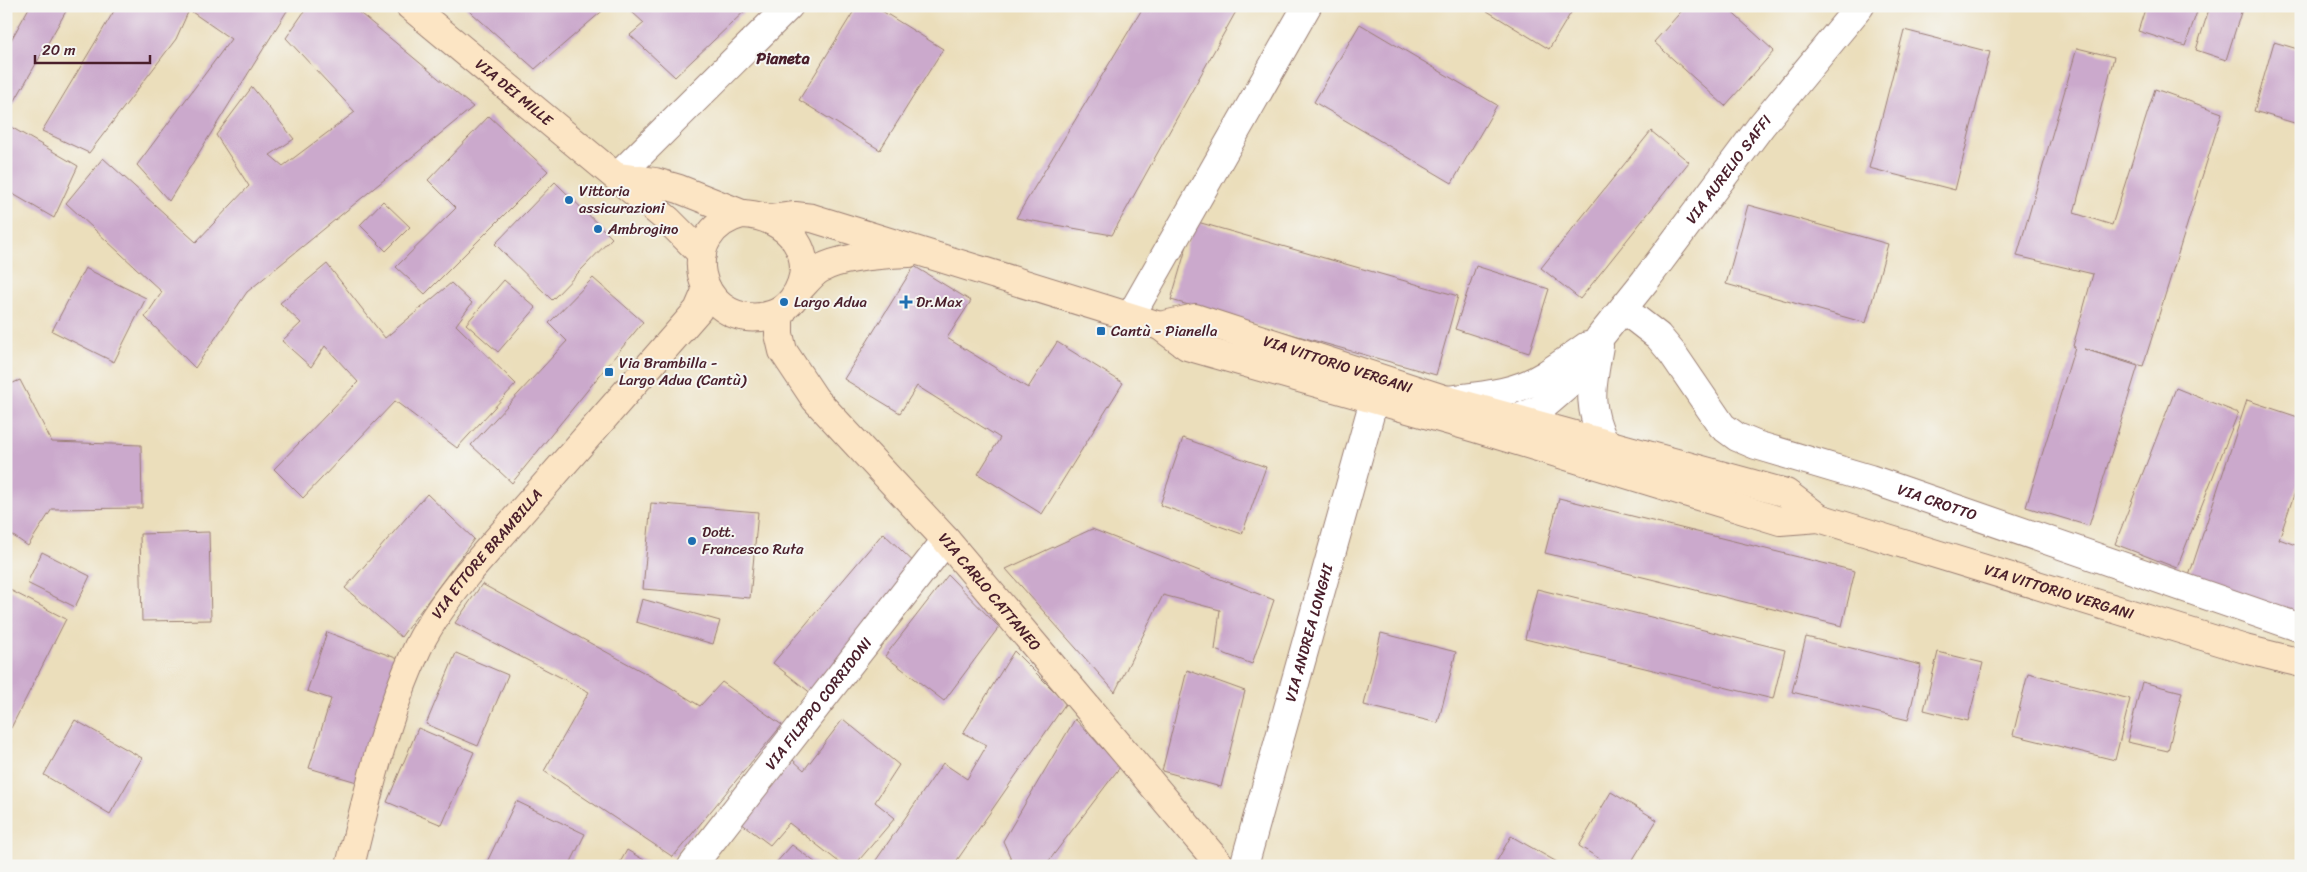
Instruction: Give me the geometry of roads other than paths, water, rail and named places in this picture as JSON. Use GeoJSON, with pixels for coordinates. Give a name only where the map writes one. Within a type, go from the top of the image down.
{"type":"FeatureCollection","features":[{"type":"Feature","properties":{"kind":"street","name":"VIA DEI MILLE"},"geometry":{"type":"LineString","coordinates":[[410,6],[668,220],[702,254]]}},
{"type":"Feature","properties":{"kind":"street"},"geometry":{"type":"LineString","coordinates":[[617,177],[789,6]]}},
{"type":"Feature","properties":{"kind":"street"},"geometry":{"type":"LineString","coordinates":[[1130,316],[1307,6]]}},
{"type":"Feature","properties":{"kind":"street","name":"VIA AURELIO SAFFI"},"geometry":{"type":"LineString","coordinates":[[1515,420],[1540,409],[1568,385],[1600,337],[1761,126],[1860,6]]}},
{"type":"Feature","properties":{"kind":"street"},"geometry":{"type":"LineString","coordinates":[[617,177],[655,182],[679,189],[742,214],[771,219],[795,238],[804,262],[800,288],[782,312],[770,316],[748,318],[729,313],[715,302],[707,289],[700,266],[704,242],[724,220],[742,214]]}},
{"type":"Feature","properties":{"kind":"street","name":"VIA VITTORIO VERGANI"},"geometry":{"type":"LineString","coordinates":[[771,219],[795,216],[812,218],[928,252],[1160,326],[1187,346],[1475,428],[1780,521],[1819,518]]}},
{"type":"Feature","properties":{"kind":"street","name":"VIA VITTORIO VERGANI"},"geometry":{"type":"LineString","coordinates":[[800,288],[820,269],[836,264],[880,254],[928,252]]}},
{"type":"Feature","properties":{"kind":"street","name":"VIA ETTORE BRAMBILLA"},"geometry":{"type":"LineString","coordinates":[[350,866],[366,800],[399,695],[418,646],[438,611],[467,574],[698,310],[707,289]]}},
{"type":"Feature","properties":{"kind":"street","name":"VIA CROTTO"},"geometry":{"type":"LineString","coordinates":[[1623,309],[1658,336],[1673,354],[1722,426],[1737,437],[1756,445],[1870,479],[2301,628]]}},
{"type":"Feature","properties":{"kind":"street","name":"VIA CARLO CATTANEO"},"geometry":{"type":"LineString","coordinates":[[782,312],[779,319],[784,351],[792,368],[815,399],[946,540],[1221,866]]}},
{"type":"Feature","properties":{"kind":"street","name":"VIA VITTORIO VERGANI"},"geometry":{"type":"LineString","coordinates":[[1160,326],[1195,318],[1446,400],[1786,493],[1819,518],[2245,649],[2301,663]]}},
{"type":"Feature","properties":{"kind":"street"},"geometry":{"type":"LineString","coordinates":[[1600,337],[1591,397],[1592,412],[1605,444]]}},
{"type":"Feature","properties":{"kind":"street","name":"VIA AURELIO SAFFI"},"geometry":{"type":"LineString","coordinates":[[1446,400],[1491,395],[1527,384],[1544,376],[1600,337]]}},
{"type":"Feature","properties":{"kind":"street","name":"VIA ANDREA LONGHI"},"geometry":{"type":"LineString","coordinates":[[1244,866],[1374,400]]}},
{"type":"Feature","properties":{"kind":"street","name":"VIA VITTORIO VERGANI"},"geometry":{"type":"LineString","coordinates":[[1475,428],[1500,425],[1515,420]]}},
{"type":"Feature","properties":{"kind":"street","name":"VIA FILIPPO CORRIDONI"},"geometry":{"type":"LineString","coordinates":[[692,866],[946,540]]}},
{"type":"Feature","properties":{"kind":"place","name":"Vittoria assicurazioni"},"geometry":{"type":"Point","coordinates":[569,200]}},
{"type":"Feature","properties":{"kind":"place","name":"Ambrogino"},"geometry":{"type":"Point","coordinates":[598,229]}},
{"type":"Feature","properties":{"kind":"place","name":"Largo Adua"},"geometry":{"type":"Point","coordinates":[784,302]}},
{"type":"Feature","properties":{"kind":"place","name":"Dr.Max"},"geometry":{"type":"Point","coordinates":[906,302]}},
{"type":"Feature","properties":{"kind":"place","name":"Cantù - Pianella"},"geometry":{"type":"Point","coordinates":[1101,331]}},
{"type":"Feature","properties":{"kind":"place","name":"Via Brambilla - Largo Adua (Cantù)"},"geometry":{"type":"Point","coordinates":[609,372]}},
{"type":"Feature","properties":{"kind":"place","name":"Dott. Francesco Ruta"},"geometry":{"type":"Point","coordinates":[692,541]}},
{"type":"Feature","properties":{"kind":"district","name":"Pianeta"},"geometry":{"type":"Point","coordinates":[783,58]}}]}
